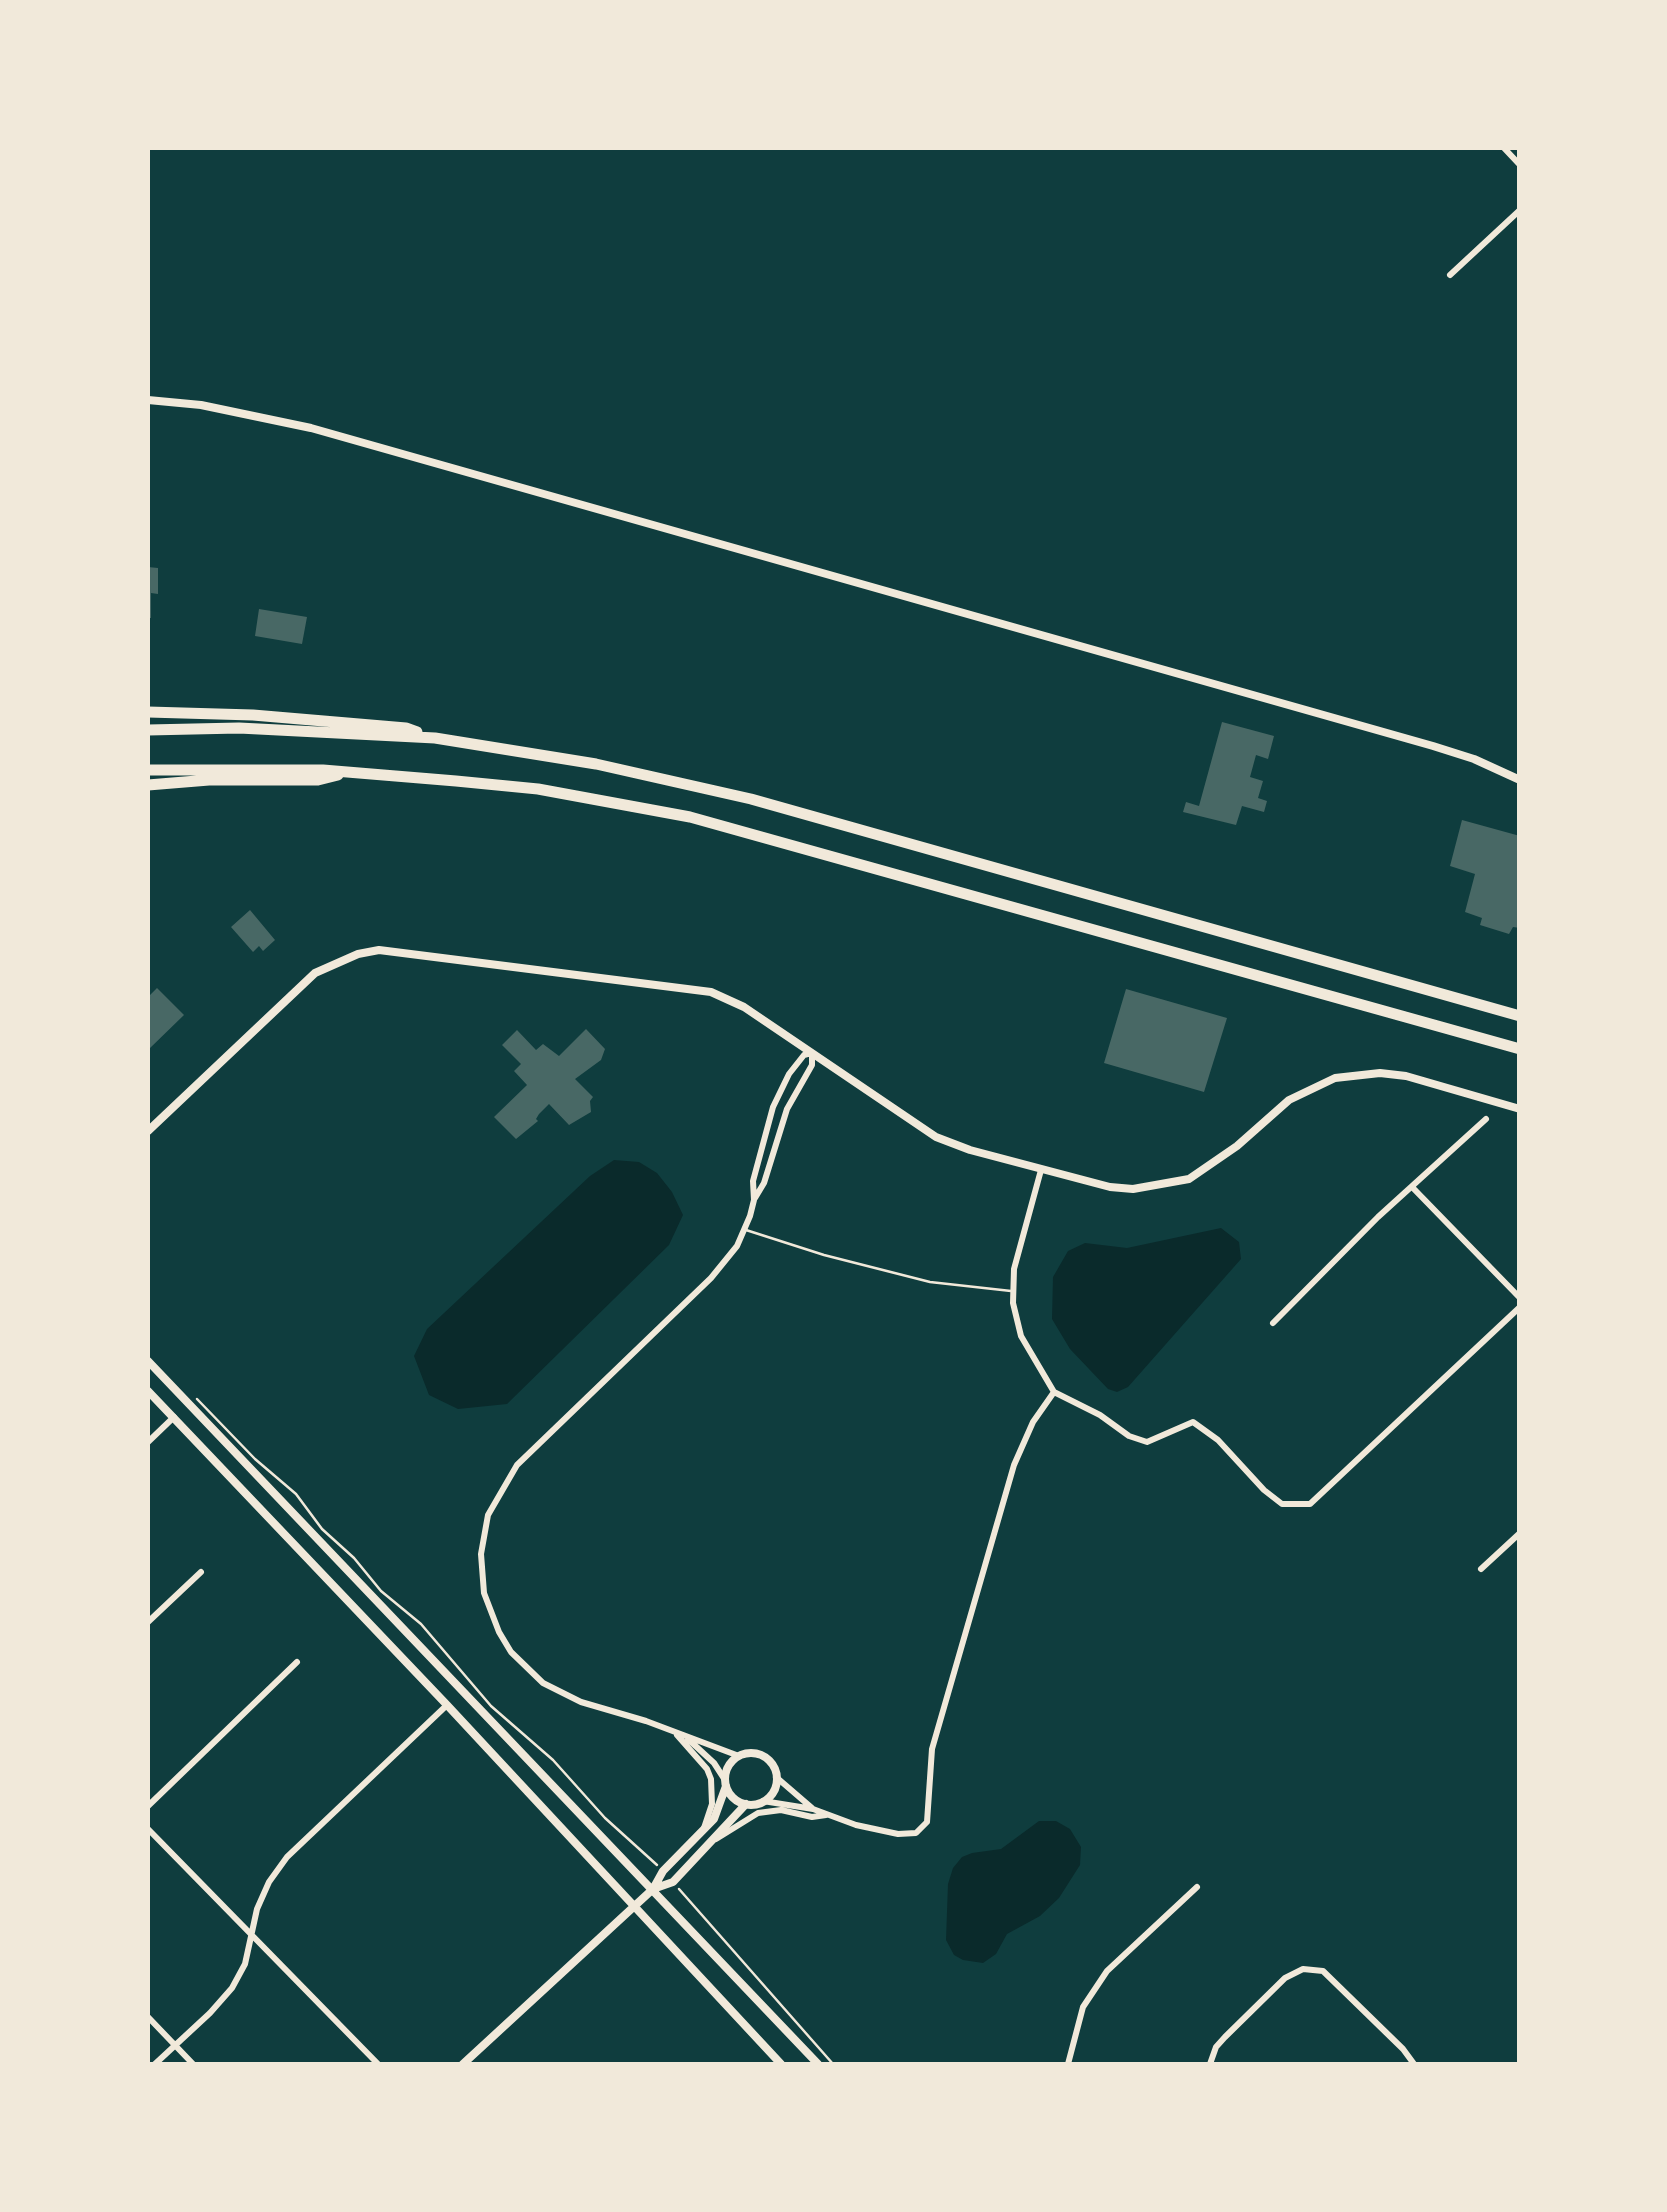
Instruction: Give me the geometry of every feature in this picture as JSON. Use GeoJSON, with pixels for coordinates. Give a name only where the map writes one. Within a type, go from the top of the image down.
{"type":"FeatureCollection","features":[{"type":"Feature","properties":{"kind":"highway"},"geometry":{"type":"LineString","coordinates":[[148,712],[253,715],[406,728],[436,738]]}},
{"type":"Feature","properties":{"kind":"highway"},"geometry":{"type":"LineString","coordinates":[[148,730],[239,728],[436,738],[596,764],[751,799],[1520,1016]]}},
{"type":"Feature","properties":{"kind":"highway"},"geometry":{"type":"LineString","coordinates":[[148,770],[252,768],[538,789],[690,817],[1520,1049]]}},
{"type":"Feature","properties":{"kind":"highway"},"geometry":{"type":"LineString","coordinates":[[148,785],[209,780],[318,780],[346,773]]}},
{"type":"Feature","properties":{"kind":"street"},"geometry":{"type":"LineString","coordinates":[[1504,148],[1520,165]]}},
{"type":"Feature","properties":{"kind":"street"},"geometry":{"type":"LineString","coordinates":[[1450,275],[1520,210]]}},
{"type":"Feature","properties":{"kind":"street"},"geometry":{"type":"LineString","coordinates":[[148,400],[218,408],[315,429],[1433,746],[1520,780]]}},
{"type":"Feature","properties":{"kind":"street"},"geometry":{"type":"LineString","coordinates":[[148,1131],[315,974],[358,954],[379,950],[711,992],[744,1008],[936,1136],[970,1150],[1089,1183],[1133,1189],[1189,1179],[1237,1146],[1289,1100],[1335,1078],[1361,1074],[1406,1076],[1520,1109]]}},
{"type":"Feature","properties":{"kind":"street"},"geometry":{"type":"LineString","coordinates":[[754,1200],[753,1180],[773,1108],[798,1061],[812,1052]]}},
{"type":"Feature","properties":{"kind":"street"},"geometry":{"type":"LineString","coordinates":[[763,1801],[772,1793],[776,1777],[773,1766],[761,1755],[739,1756],[565,1696],[525,1668],[511,1652],[490,1613],[482,1574],[483,1533],[494,1499],[517,1465],[711,1278],[737,1246],[764,1183],[787,1109],[812,1065],[812,1052]]}},
{"type":"Feature","properties":{"kind":"street"},"geometry":{"type":"LineString","coordinates":[[1273,1323],[1378,1217],[1486,1119]]}},
{"type":"Feature","properties":{"kind":"street"},"geometry":{"type":"LineString","coordinates":[[1041,1170],[1018,1251],[1013,1291],[1021,1336],[1054,1392],[1146,1442],[1193,1422],[1218,1440],[1282,1504],[1310,1504],[1520,1307]]}},
{"type":"Feature","properties":{"kind":"street"},"geometry":{"type":"LineString","coordinates":[[1412,1188],[1520,1298]]}},
{"type":"Feature","properties":{"kind":"street"},"geometry":{"type":"LineString","coordinates":[[148,1361],[818,2064]]}},
{"type":"Feature","properties":{"kind":"street"},"geometry":{"type":"LineString","coordinates":[[148,1391],[781,2064]]}},
{"type":"Feature","properties":{"kind":"street"},"geometry":{"type":"LineString","coordinates":[[776,1777],[812,1808],[827,1815],[898,1834],[921,1831],[927,1822],[932,1749],[1010,1478],[1022,1442],[1054,1392]]}},
{"type":"Feature","properties":{"kind":"street"},"geometry":{"type":"LineString","coordinates":[[148,1442],[174,1417]]}},
{"type":"Feature","properties":{"kind":"street"},"geometry":{"type":"LineString","coordinates":[[1481,1569],[1520,1533]]}},
{"type":"Feature","properties":{"kind":"street"},"geometry":{"type":"LineString","coordinates":[[148,1622],[201,1572]]}},
{"type":"Feature","properties":{"kind":"street"},"geometry":{"type":"LineString","coordinates":[[148,1806],[297,1662]]}},
{"type":"Feature","properties":{"kind":"street"},"geometry":{"type":"LineString","coordinates":[[155,2064],[232,1988],[245,1964],[256,1909],[287,1857],[447,1705]]}},
{"type":"Feature","properties":{"kind":"street"},"geometry":{"type":"LineString","coordinates":[[676,1734],[711,1779],[712,1804],[704,1831]]}},
{"type":"Feature","properties":{"kind":"street"},"geometry":{"type":"LineString","coordinates":[[687,1738],[714,1763],[732,1796],[746,1804]]}},
{"type":"Feature","properties":{"kind":"street"},"geometry":{"type":"LineString","coordinates":[[468,2063],[653,1889],[663,1871],[704,1831],[719,1810],[727,1768],[739,1756]]}},
{"type":"Feature","properties":{"kind":"street"},"geometry":{"type":"LineString","coordinates":[[653,1889],[673,1882],[746,1804],[763,1801],[812,1808]]}},
{"type":"Feature","properties":{"kind":"street"},"geometry":{"type":"LineString","coordinates":[[716,1839],[758,1813],[781,1810],[827,1815]]}},
{"type":"Feature","properties":{"kind":"street"},"geometry":{"type":"LineString","coordinates":[[148,1829],[378,2064]]}},
{"type":"Feature","properties":{"kind":"street"},"geometry":{"type":"LineString","coordinates":[[1068,2064],[1083,2008],[1108,1972],[1197,1887]]}},
{"type":"Feature","properties":{"kind":"street"},"geometry":{"type":"LineString","coordinates":[[1210,2064],[1225,2037],[1286,1978],[1303,1969],[1323,1971],[1404,2049],[1414,2064]]}},
{"type":"Feature","properties":{"kind":"street"},"geometry":{"type":"LineString","coordinates":[[148,2017],[194,2064]]}},
{"type":"Feature","properties":{"kind":"lane"},"geometry":{"type":"LineString","coordinates":[[745,1230],[930,1282],[1013,1291]]}},
{"type":"Feature","properties":{"kind":"path"},"geometry":{"type":"LineString","coordinates":[[192,1393],[255,1459],[296,1494],[322,1529],[381,1590],[421,1624],[491,1706],[558,1765],[605,1818],[663,1871]]}},
{"type":"Feature","properties":{"kind":"path"},"geometry":{"type":"LineString","coordinates":[[673,1882],[833,2064]]}},
{"type":"Feature","properties":{"kind":"water"},"geometry":{"type":"Polygon","coordinates":[[[614,1160],[639,1162],[657,1173],[672,1192],[683,1215],[669,1245],[507,1404],[458,1409],[429,1395],[414,1356],[427,1329],[590,1176],[614,1160]]]}},
{"type":"Feature","properties":{"kind":"water"},"geometry":{"type":"Polygon","coordinates":[[[1221,1228],[1239,1242],[1241,1259],[1128,1387],[1117,1392],[1108,1389],[1070,1349],[1052,1319],[1053,1277],[1068,1251],[1085,1243],[1127,1248],[1221,1228]]]}},
{"type":"Feature","properties":{"kind":"water"},"geometry":{"type":"Polygon","coordinates":[[[1039,1821],[1056,1821],[1070,1829],[1081,1847],[1080,1865],[1059,1898],[1040,1916],[1007,1934],[996,1954],[983,1963],[954,1955],[946,1940],[948,1884],[953,1868],[962,1857],[972,1853],[1001,1849],[1039,1821]]]}},
{"type":"Feature","properties":{"kind":"building"},"geometry":{"type":"Polygon","coordinates":[[[148,567],[158,568],[158,594],[151,593],[151,618],[148,618],[148,567]]]}},
{"type":"Feature","properties":{"kind":"building"},"geometry":{"type":"Polygon","coordinates":[[[259,609],[307,617],[302,644],[255,636],[259,609]]]}},
{"type":"Feature","properties":{"kind":"building"},"geometry":{"type":"Polygon","coordinates":[[[1222,722],[1274,736],[1268,759],[1256,755],[1250,777],[1263,781],[1258,798],[1267,801],[1264,812],[1242,806],[1236,825],[1183,812],[1186,802],[1199,806],[1222,722]]]}},
{"type":"Feature","properties":{"kind":"building"},"geometry":{"type":"Polygon","coordinates":[[[1462,820],[1520,836],[1520,928],[1513,927],[1509,934],[1480,925],[1482,918],[1465,912],[1475,874],[1450,866],[1462,820]]]}},
{"type":"Feature","properties":{"kind":"building"},"geometry":{"type":"Polygon","coordinates":[[[250,910],[275,940],[263,951],[259,946],[253,952],[231,927],[250,910]]]}},
{"type":"Feature","properties":{"kind":"building"},"geometry":{"type":"Polygon","coordinates":[[[157,988],[184,1015],[148,1050],[148,997],[157,988]]]}},
{"type":"Feature","properties":{"kind":"building"},"geometry":{"type":"Polygon","coordinates":[[[1126,989],[1227,1018],[1204,1092],[1104,1063],[1126,989]]]}},
{"type":"Feature","properties":{"kind":"building"},"geometry":{"type":"Polygon","coordinates":[[[586,1029],[605,1049],[601,1060],[575,1079],[593,1097],[591,1112],[569,1125],[549,1104],[538,1121],[516,1139],[494,1117],[527,1085],[514,1071],[521,1064],[502,1045],[517,1030],[536,1050],[543,1044],[559,1056],[586,1029]]]}}]}
